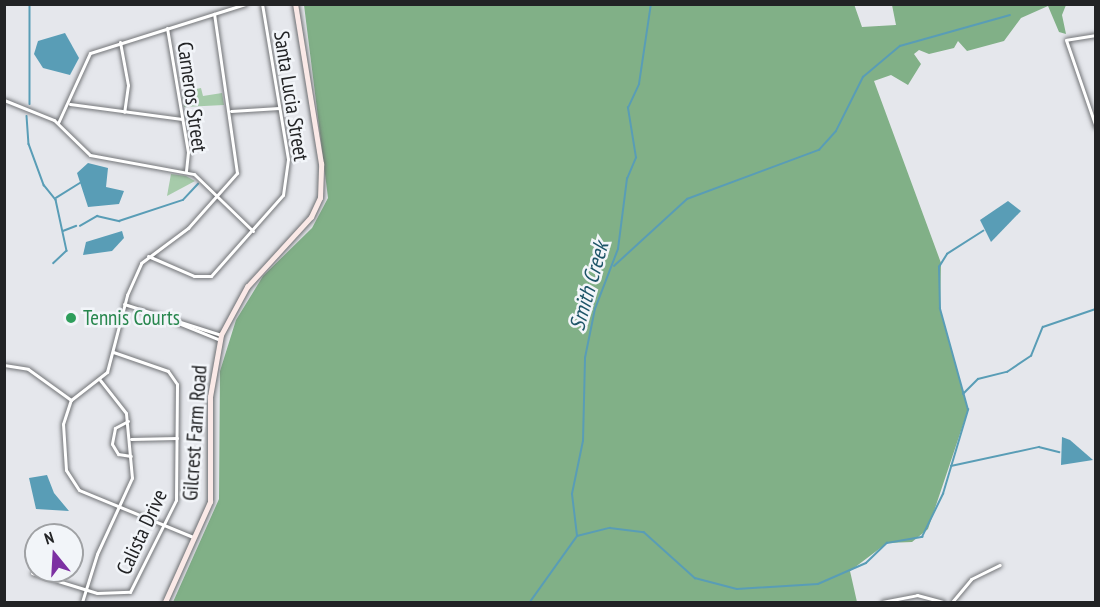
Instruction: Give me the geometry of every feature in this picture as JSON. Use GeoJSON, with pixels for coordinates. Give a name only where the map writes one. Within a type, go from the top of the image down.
{"type":"FeatureCollection","features":[{"type":"Feature","properties":{"kind":"main road","name":"Gilcrest Farm Road"},"geometry":{"type":"LineString","coordinates":[[165,603],[210,502],[210,397],[221,337],[247,287],[310,218],[320,198],[321,164],[295,4]]}},
{"type":"Feature","properties":{"kind":"street"},"geometry":{"type":"LineString","coordinates":[[58,124],[70,104],[83,61],[120,42],[244,4]]}},
{"type":"Feature","properties":{"kind":"street","name":"Santa Lucia Street"},"geometry":{"type":"LineString","coordinates":[[148,256],[207,277],[278,203],[287,181],[279,108],[262,4]]}},
{"type":"Feature","properties":{"kind":"street"},"geometry":{"type":"LineString","coordinates":[[193,537],[165,522],[86,494],[69,476],[63,424],[71,400],[100,380],[113,352],[124,304],[148,256],[188,228],[219,197],[238,169],[231,111],[214,14]]}},
{"type":"Feature","properties":{"kind":"street","name":"Carneros Street"},"geometry":{"type":"LineString","coordinates":[[167,28],[182,119],[186,171]]}},
{"type":"Feature","properties":{"kind":"street"},"geometry":{"type":"LineString","coordinates":[[1095,35],[1066,40],[1095,127]]}},
{"type":"Feature","properties":{"kind":"street"},"geometry":{"type":"LineString","coordinates":[[120,42],[127,81],[124,112]]}},
{"type":"Feature","properties":{"kind":"street"},"geometry":{"type":"LineString","coordinates":[[4,100],[58,124],[90,155],[186,171],[219,197],[253,231]]}},
{"type":"Feature","properties":{"kind":"street"},"geometry":{"type":"LineString","coordinates":[[70,104],[182,119]]}},
{"type":"Feature","properties":{"kind":"street"},"geometry":{"type":"LineString","coordinates":[[231,111],[279,108]]}},
{"type":"Feature","properties":{"kind":"street"},"geometry":{"type":"LineString","coordinates":[[124,304],[221,337]]}},
{"type":"Feature","properties":{"kind":"street","name":"Calista Drive"},"geometry":{"type":"LineString","coordinates":[[63,583],[114,596],[129,592],[165,522],[179,485],[173,376],[113,352]]}},
{"type":"Feature","properties":{"kind":"street"},"geometry":{"type":"LineString","coordinates":[[4,365],[28,369],[71,400]]}},
{"type":"Feature","properties":{"kind":"street"},"geometry":{"type":"LineString","coordinates":[[82,603],[85,590],[131,483],[128,421],[100,380]]}},
{"type":"Feature","properties":{"kind":"street"},"geometry":{"type":"LineString","coordinates":[[128,421],[115,428],[112,440],[118,454],[131,456]]}},
{"type":"Feature","properties":{"kind":"street"},"geometry":{"type":"LineString","coordinates":[[130,439],[177,438]]}},
{"type":"Feature","properties":{"kind":"street"},"geometry":{"type":"LineString","coordinates":[[952,603],[972,579],[1000,565]]}},
{"type":"Feature","properties":{"kind":"street"},"geometry":{"type":"LineString","coordinates":[[882,603],[916,596],[944,603]]}},
{"type":"Feature","properties":{"kind":"green space"},"geometry":{"type":"Polygon","coordinates":[[[854,4],[862,27],[896,25],[892,5],[1066,5],[1062,15],[1066,34],[1059,32],[1048,6],[1021,18],[1004,41],[967,51],[958,41],[954,48],[929,54],[919,50],[914,54],[921,64],[908,85],[891,75],[874,81],[941,263],[940,310],[968,410],[928,529],[912,542],[887,543],[850,571],[857,602],[173,602],[219,499],[220,371],[236,320],[263,276],[312,228],[328,198],[304,5],[854,4]]]}},
{"type":"Feature","properties":{"kind":"green space"},"geometry":{"type":"Polygon","coordinates":[[[201,88],[203,96],[222,93],[224,105],[184,107],[182,92],[201,88]]]}},
{"type":"Feature","properties":{"kind":"green space"},"geometry":{"type":"Polygon","coordinates":[[[171,174],[186,176],[195,181],[167,196],[171,174]]]}},
{"type":"Feature","properties":{"kind":"water"},"geometry":{"type":"Polygon","coordinates":[[[65,33],[79,58],[70,75],[43,68],[34,54],[38,41],[65,33]]]}},
{"type":"Feature","properties":{"kind":"water"},"geometry":{"type":"Polygon","coordinates":[[[88,163],[108,168],[106,187],[124,191],[119,204],[88,207],[77,173],[88,163]]]}},
{"type":"Feature","properties":{"kind":"water"},"geometry":{"type":"Polygon","coordinates":[[[1008,201],[1021,211],[991,242],[980,220],[1008,201]]]}},
{"type":"Feature","properties":{"kind":"water"},"geometry":{"type":"Polygon","coordinates":[[[122,231],[124,238],[112,251],[83,255],[86,242],[122,231]]]}},
{"type":"Feature","properties":{"kind":"water"},"geometry":{"type":"Polygon","coordinates":[[[1062,437],[1070,440],[1093,460],[1061,465],[1062,437]]]}},
{"type":"Feature","properties":{"kind":"water"},"geometry":{"type":"Polygon","coordinates":[[[47,475],[54,493],[69,511],[36,509],[29,478],[47,475]]]}},
{"type":"Feature","properties":{"kind":"waterway"},"geometry":{"type":"LineString","coordinates":[[30,4],[30,104]]}},
{"type":"Feature","properties":{"kind":"waterway","name":"Smith Creek"},"geometry":{"type":"LineString","coordinates":[[530,602],[577,536],[572,494],[583,441],[585,358],[595,309],[618,249],[627,179],[636,158],[628,108],[639,84],[651,4]]}},
{"type":"Feature","properties":{"kind":"waterway"},"geometry":{"type":"LineString","coordinates":[[614,266],[687,199],[819,150],[836,131],[863,77],[900,46],[1010,15]]}},
{"type":"Feature","properties":{"kind":"waterway"},"geometry":{"type":"LineString","coordinates":[[27,116],[29,144],[44,185],[56,200],[67,251],[54,263]]}},
{"type":"Feature","properties":{"kind":"waterway"},"geometry":{"type":"LineString","coordinates":[[56,198],[82,182]]}},
{"type":"Feature","properties":{"kind":"waterway"},"geometry":{"type":"LineString","coordinates":[[80,226],[97,216],[119,221],[183,200],[198,184]]}},
{"type":"Feature","properties":{"kind":"waterway"},"geometry":{"type":"LineString","coordinates":[[63,231],[76,226]]}},
{"type":"Feature","properties":{"kind":"waterway"},"geometry":{"type":"LineString","coordinates":[[577,536],[610,528],[644,532],[695,578],[737,589],[818,584],[866,563],[887,543],[922,537],[943,494],[968,410],[940,309],[939,267],[947,254],[983,231]]}},
{"type":"Feature","properties":{"kind":"waterway"},"geometry":{"type":"LineString","coordinates":[[963,394],[978,379],[1007,372],[1031,356],[1043,327],[1096,309]]}},
{"type":"Feature","properties":{"kind":"waterway"},"geometry":{"type":"LineString","coordinates":[[951,466],[1039,447],[1059,452]]}},
{"type":"Feature","properties":{"kind":"place","name":"Tennis Courts"},"geometry":{"type":"Point","coordinates":[71,318]}}]}
